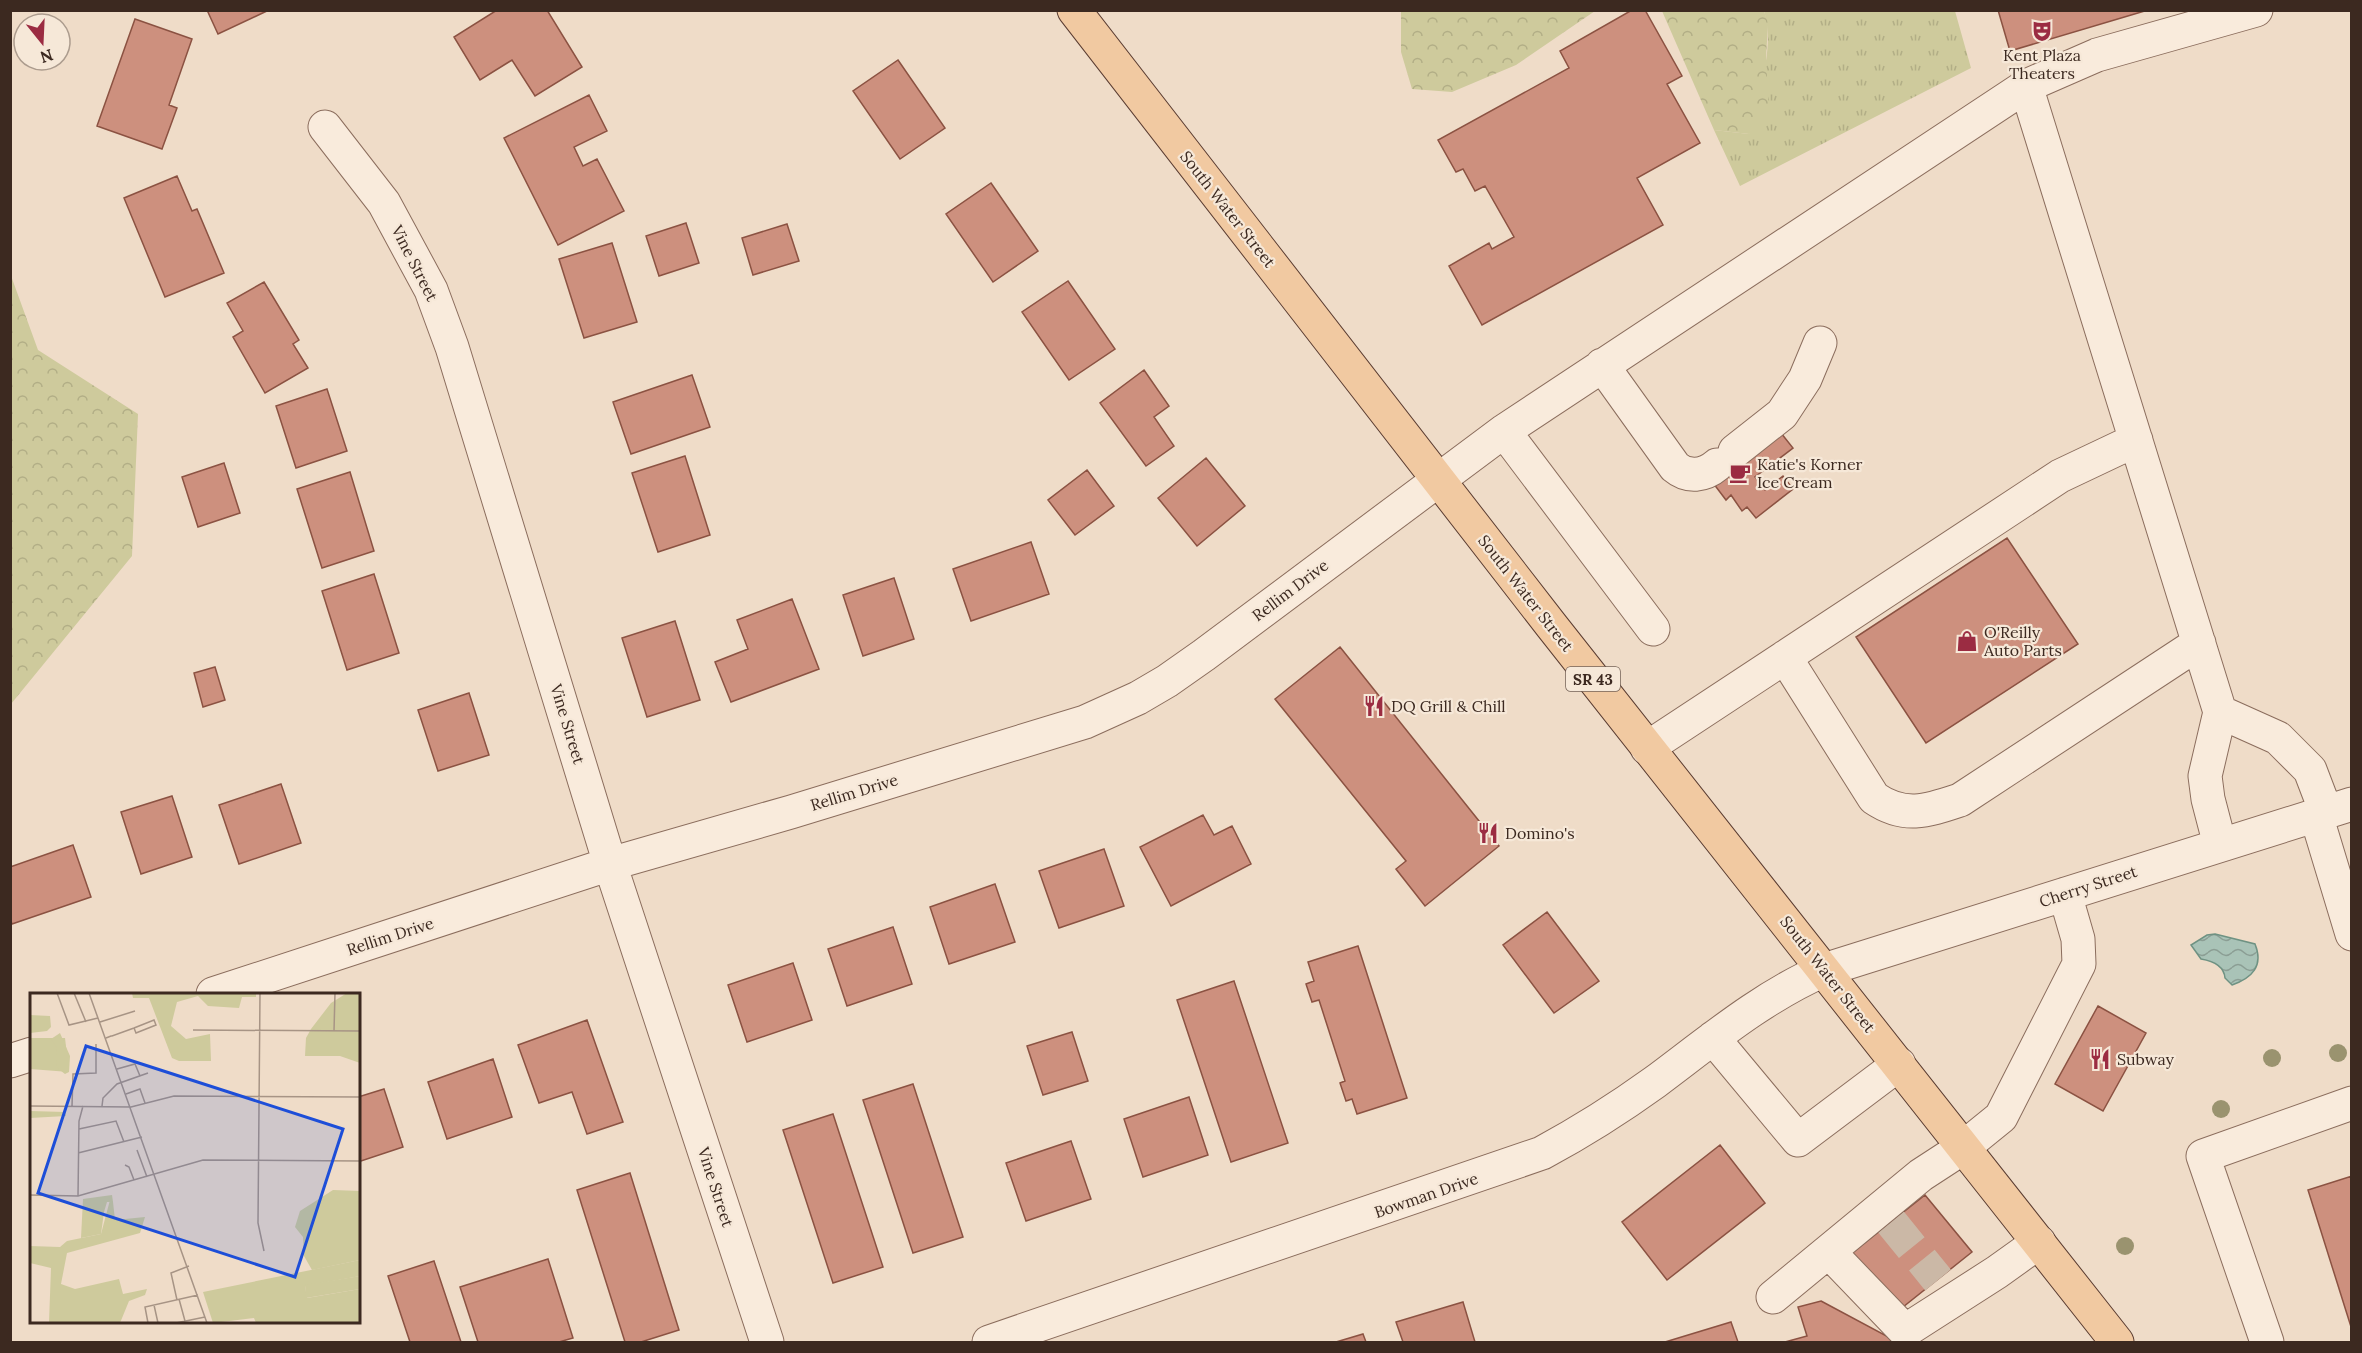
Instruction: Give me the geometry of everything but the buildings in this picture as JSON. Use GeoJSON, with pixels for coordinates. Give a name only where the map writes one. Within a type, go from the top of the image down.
{"type":"FeatureCollection","features":[{"type":"Feature","properties":{"kind":"main road","name":"South Water Street"},"geometry":{"type":"LineString","coordinates":[[1074,10],[1647,748],[2117,1342]]}},
{"type":"Feature","properties":{"kind":"street","name":"Rellim Drive"},"geometry":{"type":"LineString","coordinates":[[216,993],[610,864],[791,812],[1085,722],[1138,698],[1167,681],[1504,431],[2026,86],[2097,56],[2256,10]]}},
{"type":"Feature","properties":{"kind":"street"},"geometry":{"type":"LineString","coordinates":[[2026,86],[2220,712],[2205,776],[2208,800],[2220,845]]}},
{"type":"Feature","properties":{"kind":"street","name":"Vine Street"},"geometry":{"type":"LineString","coordinates":[[325,127],[384,203],[431,290],[456,358],[610,864],[767,1342]]}},
{"type":"Feature","properties":{"kind":"street"},"geometry":{"type":"LineString","coordinates":[[1602,365],[1675,467],[1684,474],[1696,475],[1710,470],[1782,414],[1805,379],[1820,343]]}},
{"type":"Feature","properties":{"kind":"street"},"geometry":{"type":"LineString","coordinates":[[1504,431],[1653,629]]}},
{"type":"Feature","properties":{"kind":"street"},"geometry":{"type":"LineString","coordinates":[[1647,748],[2060,476],[2136,440]]}},
{"type":"Feature","properties":{"kind":"street"},"geometry":{"type":"LineString","coordinates":[[1785,657],[1874,798],[1888,808],[1911,812],[1935,809],[1960,800],[1986,786],[2199,643]]}},
{"type":"Feature","properties":{"kind":"street"},"geometry":{"type":"LineString","coordinates":[[2220,712],[2278,738],[2310,770],[2331,810],[2352,934]]}},
{"type":"Feature","properties":{"kind":"street","name":"Cherry Street"},"geometry":{"type":"LineString","coordinates":[[1824,970],[2331,810]]}},
{"type":"Feature","properties":{"kind":"street"},"geometry":{"type":"LineString","coordinates":[[1773,1297],[1829,1252],[1885,1216],[1922,1175],[1964,1147],[2001,1117],[2079,964],[2078,939],[2065,894]]}},
{"type":"Feature","properties":{"kind":"street","name":"Bowman Drive"},"geometry":{"type":"LineString","coordinates":[[989,1342],[1542,1153],[1583,1131],[1652,1084],[1775,994],[1824,970]]}},
{"type":"Feature","properties":{"kind":"street"},"geometry":{"type":"LineString","coordinates":[[1713,1038],[1798,1140],[1899,1064]]}},
{"type":"Feature","properties":{"kind":"street"},"geometry":{"type":"LineString","coordinates":[[10,1061],[30,1055]]}},
{"type":"Feature","properties":{"kind":"street"},"geometry":{"type":"LineString","coordinates":[[2259,1338],[2203,1156],[2352,1103]]}},
{"type":"Feature","properties":{"kind":"street"},"geometry":{"type":"LineString","coordinates":[[1829,1252],[1905,1331],[1946,1290],[2038,1242]]}},
{"type":"Feature","properties":{"kind":"green space"},"geometry":{"type":"Polygon","coordinates":[[[1401,10],[1595,11],[1516,65],[1452,92],[1412,89],[1401,52],[1401,10]]]}},
{"type":"Feature","properties":{"kind":"green space"},"geometry":{"type":"Polygon","coordinates":[[[1662,11],[1764,11],[1768,23],[1766,59],[1769,114],[1749,134],[1714,130],[1662,11]]]}},
{"type":"Feature","properties":{"kind":"green space"},"geometry":{"type":"Polygon","coordinates":[[[1764,11],[1955,11],[1971,68],[1740,186],[1714,130],[1749,134],[1767,56],[1767,25],[1764,11]]]}},
{"type":"Feature","properties":{"kind":"green space"},"geometry":{"type":"Polygon","coordinates":[[[10,273],[38,350],[138,414],[132,556],[11,704],[10,273]]]}},
{"type":"Feature","properties":{"kind":"water"},"geometry":{"type":"Polygon","coordinates":[[[2215,934],[2255,944],[2257,965],[2245,979],[2232,985],[2225,978],[2220,967],[2201,959],[2191,945],[2207,935],[2215,934]]]}},
{"type":"Feature","properties":{"kind":"tunnel"},"geometry":{"type":"LineString","coordinates":[[1891,1222],[1938,1280]]}},
{"type":"Feature","properties":{"kind":"place","name":"Kent Plaza Theaters"},"geometry":{"type":"Point","coordinates":[2042,31]}},
{"type":"Feature","properties":{"kind":"place","name":"Katie's Korner Ice Cream"},"geometry":{"type":"Point","coordinates":[1740,473]}},
{"type":"Feature","properties":{"kind":"place","name":"O'Reilly Auto Parts"},"geometry":{"type":"Point","coordinates":[1967,641]}},
{"type":"Feature","properties":{"kind":"place","name":"DQ Grill & Chill"},"geometry":{"type":"Point","coordinates":[1374,706]}},
{"type":"Feature","properties":{"kind":"place","name":"Domino's"},"geometry":{"type":"Point","coordinates":[1488,833]}},
{"type":"Feature","properties":{"kind":"place","name":"Subway"},"geometry":{"type":"Point","coordinates":[2100,1059]}}]}
